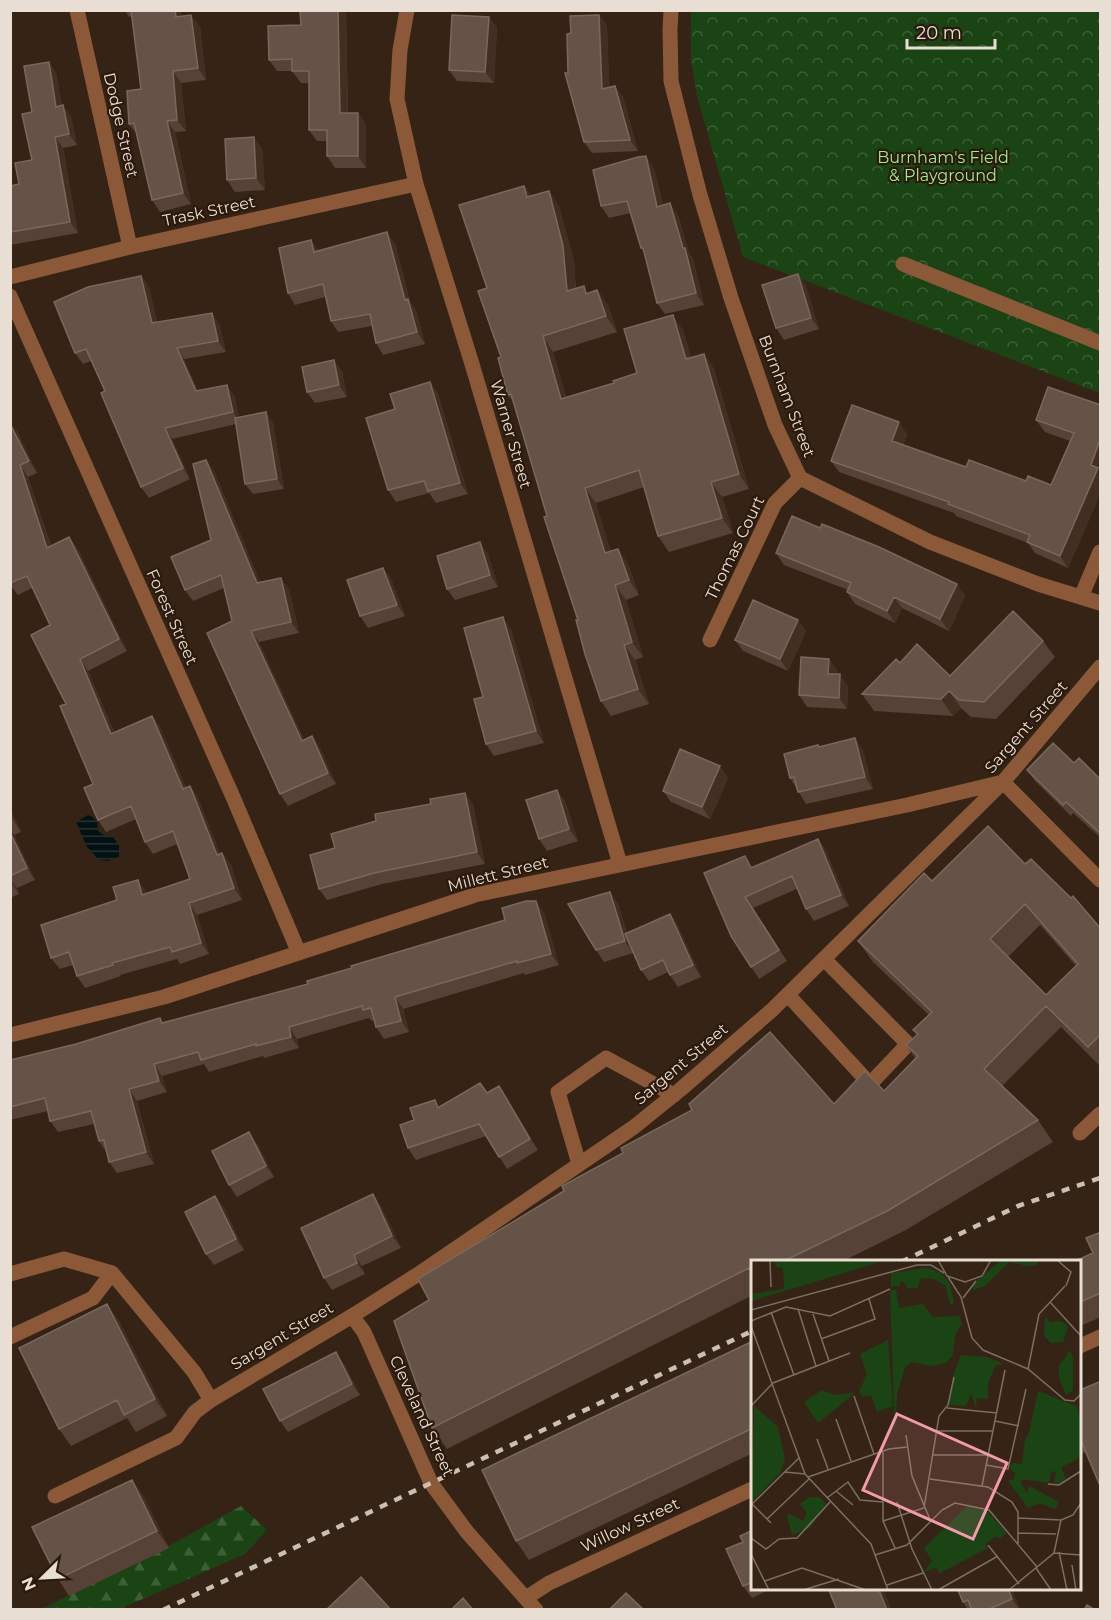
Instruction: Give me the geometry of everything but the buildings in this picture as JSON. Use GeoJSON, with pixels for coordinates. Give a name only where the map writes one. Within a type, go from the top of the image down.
{"type":"FeatureCollection","features":[{"type":"Feature","properties":{"kind":"street","name":"Dodge Street"},"geometry":{"type":"LineString","coordinates":[[77,10],[130,247]]}},
{"type":"Feature","properties":{"kind":"street","name":"Warner Street"},"geometry":{"type":"LineString","coordinates":[[407,10],[400,50],[397,99],[416,184],[472,364],[620,864]]}},
{"type":"Feature","properties":{"kind":"street","name":"Burnham Street"},"geometry":{"type":"LineString","coordinates":[[671,10],[671,81],[700,195],[730,298],[776,425],[800,478],[930,542],[1038,584],[1101,603]]}},
{"type":"Feature","properties":{"kind":"street","name":"Trask Street"},"geometry":{"type":"LineString","coordinates":[[10,277],[130,247],[416,184]]}},
{"type":"Feature","properties":{"kind":"street"},"geometry":{"type":"LineString","coordinates":[[903,264],[1101,343]]}},
{"type":"Feature","properties":{"kind":"street","name":"Forest Street"},"geometry":{"type":"LineString","coordinates":[[10,296],[233,797],[299,953]]}},
{"type":"Feature","properties":{"kind":"street","name":"Thomas Court"},"geometry":{"type":"LineString","coordinates":[[710,640],[775,503],[800,478]]}},
{"type":"Feature","properties":{"kind":"street"},"geometry":{"type":"LineString","coordinates":[[1081,597],[1101,552]]}},
{"type":"Feature","properties":{"kind":"street","name":"Sargent Street"},"geometry":{"type":"LineString","coordinates":[[55,1497],[176,1438],[195,1412],[211,1400],[420,1273],[634,1126],[674,1095],[788,994],[1003,782],[1101,668]]}},
{"type":"Feature","properties":{"kind":"street","name":"Millett Street"},"geometry":{"type":"LineString","coordinates":[[10,1035],[164,997],[475,895],[907,805],[1003,782]]}},
{"type":"Feature","properties":{"kind":"street"},"geometry":{"type":"LineString","coordinates":[[1003,782],[1101,880]]}},
{"type":"Feature","properties":{"kind":"street"},"geometry":{"type":"LineString","coordinates":[[788,994],[870,1084],[909,1044],[824,959]]}},
{"type":"Feature","properties":{"kind":"street"},"geometry":{"type":"LineString","coordinates":[[579,1164],[558,1092],[606,1058],[674,1095]]}},
{"type":"Feature","properties":{"kind":"street"},"geometry":{"type":"LineString","coordinates":[[1080,1133],[1101,1114]]}},
{"type":"Feature","properties":{"kind":"street"},"geometry":{"type":"LineString","coordinates":[[10,1274],[64,1259],[112,1273],[194,1372],[211,1400]]}},
{"type":"Feature","properties":{"kind":"street"},"geometry":{"type":"LineString","coordinates":[[10,1337],[93,1298],[112,1273]]}},
{"type":"Feature","properties":{"kind":"street","name":"Cleveland Street"},"geometry":{"type":"LineString","coordinates":[[352,1316],[364,1332],[431,1483],[467,1533],[531,1604]]}},
{"type":"Feature","properties":{"kind":"street"},"geometry":{"type":"LineString","coordinates":[[1081,1346],[1101,1337]]}},
{"type":"Feature","properties":{"kind":"street","name":"Willow Street"},"geometry":{"type":"LineString","coordinates":[[531,1604],[549,1583],[751,1490]]}},
{"type":"Feature","properties":{"kind":"green space","name":"Burnham's Field & Playground"},"geometry":{"type":"Polygon","coordinates":[[[691,10],[1100,11],[1100,393],[743,257],[697,96],[691,60],[691,10]]]}},
{"type":"Feature","properties":{"kind":"green space"},"geometry":{"type":"Polygon","coordinates":[[[241,1506],[267,1530],[245,1554],[120,1609],[39,1610],[167,1547],[241,1506]]]}},
{"type":"Feature","properties":{"kind":"shaded area"},"geometry":{"type":"Polygon","coordinates":[[[88,815],[97,821],[98,831],[105,836],[113,837],[119,845],[119,857],[108,861],[99,860],[87,847],[76,822],[88,815]]]}},
{"type":"Feature","properties":{"kind":"railway"},"geometry":{"type":"LineString","coordinates":[[905,1260],[1018,1206],[1100,1178]]}},
{"type":"Feature","properties":{"kind":"railway"},"geometry":{"type":"LineString","coordinates":[[163,1610],[751,1331]]}}]}
